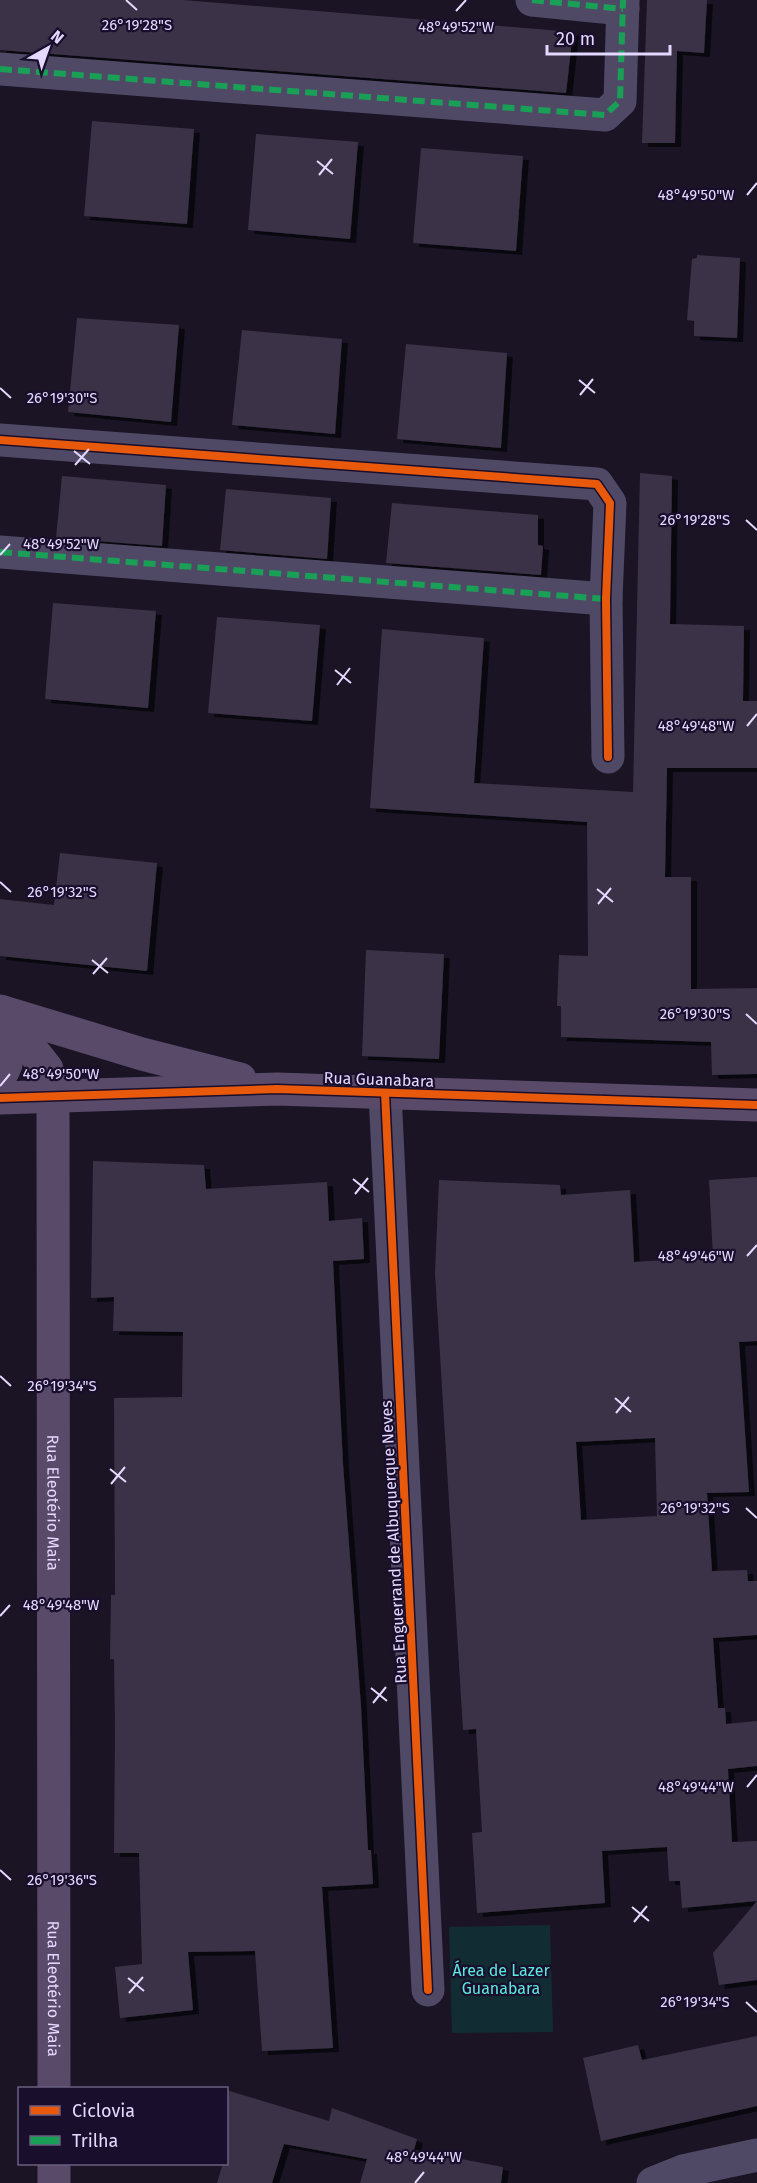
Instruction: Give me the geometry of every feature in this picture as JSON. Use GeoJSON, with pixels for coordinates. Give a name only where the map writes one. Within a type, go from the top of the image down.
{"type":"FeatureCollection","features":[{"type":"Feature","properties":{"kind":"main road"},"geometry":{"type":"LineString","coordinates":[[0,1076],[5,1070],[9,1051],[1,1011]]}},
{"type":"Feature","properties":{"kind":"main road","name":"Rua Guanabara"},"geometry":{"type":"LineString","coordinates":[[1,1011],[142,1054],[277,1089]]}},
{"type":"Feature","properties":{"kind":"main road","name":"Rua Eleotério Maia"},"geometry":{"type":"LineString","coordinates":[[1,1011],[47,1069],[53,1096],[54,2087]]}},
{"type":"Feature","properties":{"kind":"main road","name":"Rua Guanabara"},"geometry":{"type":"LineString","coordinates":[[0,1098],[277,1089],[757,1105]]}},
{"type":"Feature","properties":{"kind":"main road"},"geometry":{"type":"LineString","coordinates":[[54,2165],[54,2183]]}},
{"type":"Feature","properties":{"kind":"street"},"geometry":{"type":"LineString","coordinates":[[0,69],[605,115],[620,101],[623,4],[532,0]]}},
{"type":"Feature","properties":{"kind":"street"},"geometry":{"type":"LineString","coordinates":[[0,440],[597,484],[610,503],[606,599],[608,757]]}},
{"type":"Feature","properties":{"kind":"street"},"geometry":{"type":"LineString","coordinates":[[0,552],[606,599]]}},
{"type":"Feature","properties":{"kind":"street","name":"Rua Enguerrand de Albuquerque Neves"},"geometry":{"type":"LineString","coordinates":[[385,1093],[428,1990]]}},
{"type":"Feature","properties":{"kind":"street"},"geometry":{"type":"LineString","coordinates":[[653,2183],[683,2171],[757,2155]]}},
{"type":"Feature","properties":{"kind":"green space","name":"Área de Lazer Guanabara"},"geometry":{"type":"Polygon","coordinates":[[[550,1925],[553,2032],[452,2033],[449,1927],[550,1925]]]}},
{"type":"Feature","properties":{"kind":"building"},"geometry":{"type":"Polygon","coordinates":[[[0,0],[183,0],[573,32],[566,93],[0,50],[0,0]]]}},
{"type":"Feature","properties":{"kind":"building"},"geometry":{"type":"Polygon","coordinates":[[[647,0],[707,0],[704,53],[677,51],[675,143],[642,143],[647,0]]]}},
{"type":"Feature","properties":{"kind":"building"},"geometry":{"type":"Polygon","coordinates":[[[92,121],[194,129],[187,224],[84,216],[92,121]]]}},
{"type":"Feature","properties":{"kind":"building"},"geometry":{"type":"Polygon","coordinates":[[[256,134],[358,142],[350,239],[248,230],[256,134]]]}},
{"type":"Feature","properties":{"kind":"building"},"geometry":{"type":"Polygon","coordinates":[[[421,148],[523,156],[516,251],[413,243],[421,148]]]}},
{"type":"Feature","properties":{"kind":"building"},"geometry":{"type":"Polygon","coordinates":[[[697,255],[740,258],[737,338],[694,336],[694,321],[687,320],[692,259],[697,258],[697,255]]]}},
{"type":"Feature","properties":{"kind":"building"},"geometry":{"type":"Polygon","coordinates":[[[77,318],[179,325],[171,422],[68,412],[77,318]]]}},
{"type":"Feature","properties":{"kind":"building"},"geometry":{"type":"Polygon","coordinates":[[[242,330],[342,339],[335,434],[232,425],[242,330]]]}},
{"type":"Feature","properties":{"kind":"building"},"geometry":{"type":"Polygon","coordinates":[[[406,344],[507,353],[501,448],[397,439],[406,344]]]}},
{"type":"Feature","properties":{"kind":"building"},"geometry":{"type":"Polygon","coordinates":[[[640,473],[672,476],[670,624],[744,626],[743,701],[757,701],[757,768],[667,768],[665,877],[691,877],[691,989],[757,988],[757,1074],[712,1075],[711,1042],[561,1037],[561,1006],[557,1006],[559,955],[588,956],[587,822],[370,808],[382,629],[484,638],[474,783],[633,792],[640,473]]]}},
{"type":"Feature","properties":{"kind":"building"},"geometry":{"type":"Polygon","coordinates":[[[62,476],[166,485],[162,546],[56,538],[62,476]]]}},
{"type":"Feature","properties":{"kind":"building"},"geometry":{"type":"Polygon","coordinates":[[[226,489],[331,498],[327,559],[220,550],[226,489]]]}},
{"type":"Feature","properties":{"kind":"building"},"geometry":{"type":"Polygon","coordinates":[[[392,503],[538,515],[538,545],[543,546],[541,575],[386,563],[392,503]]]}},
{"type":"Feature","properties":{"kind":"building"},"geometry":{"type":"Polygon","coordinates":[[[53,603],[156,611],[148,708],[45,699],[53,603]]]}},
{"type":"Feature","properties":{"kind":"building"},"geometry":{"type":"Polygon","coordinates":[[[217,617],[320,625],[312,721],[208,713],[217,617]]]}},
{"type":"Feature","properties":{"kind":"building"},"geometry":{"type":"Polygon","coordinates":[[[60,853],[157,863],[147,971],[0,956],[0,899],[54,905],[60,853]]]}},
{"type":"Feature","properties":{"kind":"building"},"geometry":{"type":"Polygon","coordinates":[[[366,950],[444,954],[439,1059],[362,1056],[366,950]]]}},
{"type":"Feature","properties":{"kind":"building"},"geometry":{"type":"Polygon","coordinates":[[[93,1161],[204,1165],[206,1189],[327,1182],[329,1221],[362,1218],[364,1259],[333,1261],[343,1464],[361,1706],[368,1850],[371,1850],[373,1884],[322,1887],[333,2048],[262,2051],[255,1951],[188,1952],[193,2010],[120,2018],[115,1967],[142,1964],[139,1853],[114,1853],[114,1659],[110,1659],[111,1595],[115,1595],[114,1398],[182,1397],[183,1332],[113,1331],[114,1297],[91,1298],[93,1161]]]}},
{"type":"Feature","properties":{"kind":"building"},"geometry":{"type":"Polygon","coordinates":[[[757,1177],[757,1341],[739,1342],[749,1492],[707,1493],[712,1571],[747,1570],[748,1581],[757,1581],[757,1635],[713,1638],[718,1708],[725,1708],[726,1724],[757,1721],[757,1766],[728,1769],[732,1842],[757,1841],[757,1901],[682,1908],[680,1881],[669,1881],[667,1847],[602,1851],[605,1903],[477,1913],[472,1833],[482,1832],[476,1729],[463,1730],[435,1273],[439,1180],[560,1185],[561,1195],[630,1190],[634,1262],[713,1257],[709,1180],[757,1177]],[[655,1438],[576,1442],[581,1520],[657,1516],[655,1438]]]}},
{"type":"Feature","properties":{"kind":"building"},"geometry":{"type":"Polygon","coordinates":[[[757,1901],[757,1980],[719,1985],[713,1953],[757,1901]]]}},
{"type":"Feature","properties":{"kind":"building"},"geometry":{"type":"Polygon","coordinates":[[[757,2036],[757,2106],[601,2141],[583,2058],[638,2045],[642,2060],[757,2036]]]}},
{"type":"Feature","properties":{"kind":"building"},"geometry":{"type":"Polygon","coordinates":[[[228,2091],[329,2121],[332,2108],[417,2139],[414,2150],[503,2167],[501,2183],[360,2183],[367,2159],[284,2144],[272,2183],[217,2183],[222,2165],[228,2165],[228,2091]]]}},
{"type":"Feature","properties":{"kind":"marked path"},"geometry":{"type":"LineString","coordinates":[[532,0],[623,9]]}},
{"type":"Feature","properties":{"kind":"marked path"},"geometry":{"type":"LineString","coordinates":[[0,69],[605,115],[620,101],[623,0]]}},
{"type":"Feature","properties":{"kind":"marked path"},"geometry":{"type":"LineString","coordinates":[[0,552],[606,599]]}},
{"type":"Feature","properties":{"kind":"cycle path"},"geometry":{"type":"LineString","coordinates":[[0,440],[597,484],[610,503],[606,599],[608,757]]}},
{"type":"Feature","properties":{"kind":"cycle path"},"geometry":{"type":"LineString","coordinates":[[0,1098],[277,1089],[757,1105]]}},
{"type":"Feature","properties":{"kind":"cycle path"},"geometry":{"type":"LineString","coordinates":[[385,1093],[428,1990]]}}]}
